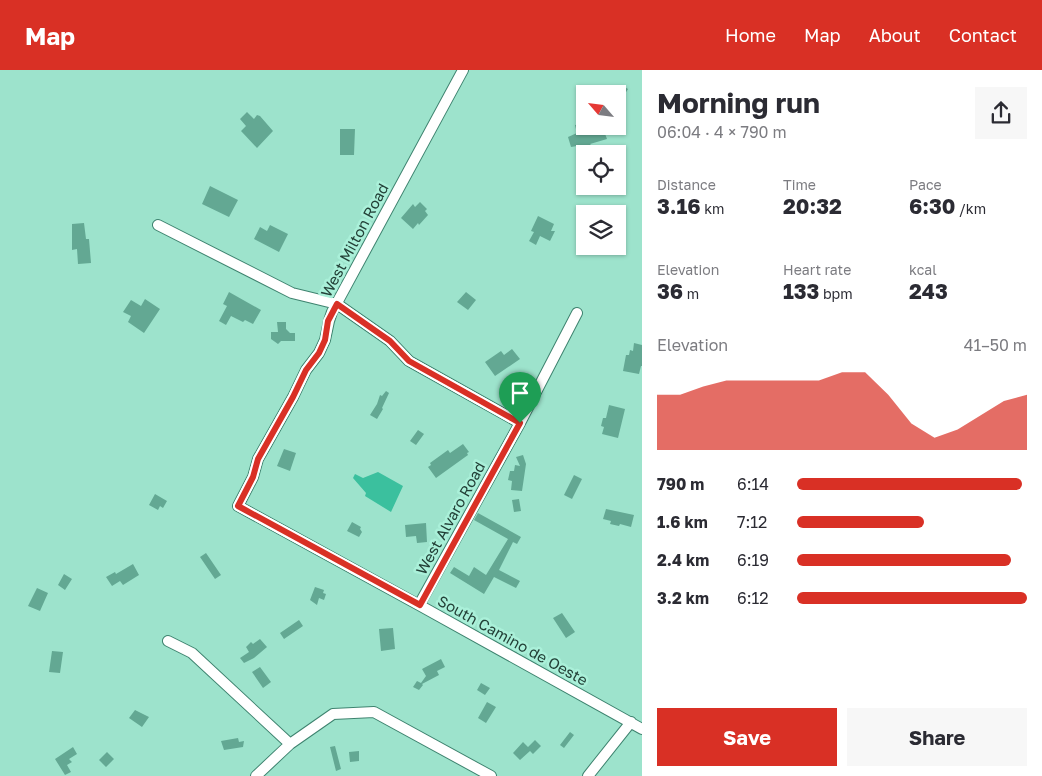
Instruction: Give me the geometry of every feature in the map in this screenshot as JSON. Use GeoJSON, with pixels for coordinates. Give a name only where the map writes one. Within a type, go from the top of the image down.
{"type":"FeatureCollection","features":[{"type":"Feature","properties":{"kind":"street","name":"West Milton Road"},"geometry":{"type":"LineString","coordinates":[[238,506],[253,477],[258,459],[306,370],[319,353],[325,340],[328,321],[463,70]]}},
{"type":"Feature","properties":{"kind":"street"},"geometry":{"type":"LineString","coordinates":[[158,225],[292,293],[337,304],[390,341],[409,361],[520,423]]}},
{"type":"Feature","properties":{"kind":"street","name":"West Alvaro Road"},"geometry":{"type":"LineString","coordinates":[[420,605],[520,423],[577,313]]}},
{"type":"Feature","properties":{"kind":"street","name":"South Camino de Oeste"},"geometry":{"type":"LineString","coordinates":[[238,506],[642,729]]}},
{"type":"Feature","properties":{"kind":"street"},"geometry":{"type":"LineString","coordinates":[[168,641],[192,653],[290,744]]}},
{"type":"Feature","properties":{"kind":"street"},"geometry":{"type":"LineString","coordinates":[[256,776],[290,744],[333,714],[374,712],[491,776]]}},
{"type":"Feature","properties":{"kind":"street"},"geometry":{"type":"LineString","coordinates":[[588,776],[631,722]]}},
{"type":"Feature","properties":{"kind":"green space"},"geometry":{"type":"Polygon","coordinates":[[[378,472],[403,486],[391,512],[365,496],[366,493],[353,478],[355,474],[363,478],[378,472]]]}},
{"type":"Feature","properties":{"kind":"building"},"geometry":{"type":"Polygon","coordinates":[[[247,112],[254,119],[257,115],[260,116],[273,131],[257,148],[241,131],[246,126],[240,119],[247,112]]]}},
{"type":"Feature","properties":{"kind":"building"},"geometry":{"type":"Polygon","coordinates":[[[340,129],[355,129],[354,155],[340,155],[340,129]]]}},
{"type":"Feature","properties":{"kind":"building"},"geometry":{"type":"Polygon","coordinates":[[[576,133],[576,135],[606,135],[607,139],[591,145],[571,147],[568,137],[576,133]]]}},
{"type":"Feature","properties":{"kind":"building"},"geometry":{"type":"Polygon","coordinates":[[[210,186],[238,200],[229,217],[202,204],[210,186]]]}},
{"type":"Feature","properties":{"kind":"building"},"geometry":{"type":"Polygon","coordinates":[[[420,202],[427,209],[425,211],[428,215],[413,229],[401,218],[413,204],[415,207],[420,202]]]}},
{"type":"Feature","properties":{"kind":"building"},"geometry":{"type":"Polygon","coordinates":[[[538,216],[554,224],[551,231],[555,231],[550,241],[540,236],[536,245],[529,241],[534,232],[531,231],[538,216]]]}},
{"type":"Feature","properties":{"kind":"building"},"geometry":{"type":"Polygon","coordinates":[[[84,223],[86,239],[89,239],[91,263],[78,264],[77,249],[72,250],[72,224],[84,223]]]}},
{"type":"Feature","properties":{"kind":"building"},"geometry":{"type":"Polygon","coordinates":[[[270,225],[288,234],[279,252],[254,239],[260,227],[267,231],[270,225]]]}},
{"type":"Feature","properties":{"kind":"building"},"geometry":{"type":"Polygon","coordinates":[[[229,292],[261,310],[253,324],[245,320],[243,322],[231,316],[226,325],[219,321],[227,306],[223,304],[229,292]]]}},
{"type":"Feature","properties":{"kind":"building"},"geometry":{"type":"Polygon","coordinates":[[[466,292],[476,300],[468,310],[457,302],[466,292]]]}},
{"type":"Feature","properties":{"kind":"building"},"geometry":{"type":"Polygon","coordinates":[[[145,299],[160,309],[144,333],[128,322],[131,316],[123,312],[131,300],[141,306],[145,299]]]}},
{"type":"Feature","properties":{"kind":"building"},"geometry":{"type":"Polygon","coordinates":[[[277,322],[286,322],[286,329],[290,333],[295,333],[295,341],[281,341],[278,344],[271,339],[271,332],[278,332],[277,322]]]}},
{"type":"Feature","properties":{"kind":"building"},"geometry":{"type":"Polygon","coordinates":[[[634,343],[642,345],[642,366],[639,374],[623,371],[626,355],[629,355],[630,350],[633,351],[634,343]]]}},
{"type":"Feature","properties":{"kind":"building"},"geometry":{"type":"Polygon","coordinates":[[[512,349],[520,359],[495,376],[485,362],[501,351],[504,355],[512,349]]]}},
{"type":"Feature","properties":{"kind":"building"},"geometry":{"type":"Polygon","coordinates":[[[386,391],[389,393],[377,419],[370,415],[380,395],[382,396],[386,391]]]}},
{"type":"Feature","properties":{"kind":"building"},"geometry":{"type":"Polygon","coordinates":[[[609,405],[625,409],[618,438],[602,434],[604,427],[601,426],[603,418],[606,418],[609,405]]]}},
{"type":"Feature","properties":{"kind":"building"},"geometry":{"type":"Polygon","coordinates":[[[418,430],[424,434],[416,445],[410,441],[418,430]]]}},
{"type":"Feature","properties":{"kind":"building"},"geometry":{"type":"Polygon","coordinates":[[[463,444],[469,452],[467,453],[468,455],[436,478],[428,467],[431,465],[430,463],[448,450],[450,453],[463,444]]]}},
{"type":"Feature","properties":{"kind":"building"},"geometry":{"type":"Polygon","coordinates":[[[284,449],[296,453],[290,471],[277,466],[284,449]]]}},
{"type":"Feature","properties":{"kind":"building"},"geometry":{"type":"Polygon","coordinates":[[[523,455],[526,464],[522,491],[511,490],[512,481],[508,480],[510,471],[514,471],[515,465],[520,466],[516,457],[523,455]]]}},
{"type":"Feature","properties":{"kind":"building"},"geometry":{"type":"Polygon","coordinates":[[[574,475],[582,479],[572,499],[564,495],[574,475]]]}},
{"type":"Feature","properties":{"kind":"building"},"geometry":{"type":"Polygon","coordinates":[[[155,494],[167,501],[163,508],[160,506],[158,510],[149,505],[155,494]]]}},
{"type":"Feature","properties":{"kind":"building"},"geometry":{"type":"Polygon","coordinates":[[[519,499],[521,511],[514,512],[512,500],[519,499]]]}},
{"type":"Feature","properties":{"kind":"building"},"geometry":{"type":"Polygon","coordinates":[[[606,509],[634,515],[631,527],[610,524],[611,521],[603,519],[606,509]]]}},
{"type":"Feature","properties":{"kind":"building"},"geometry":{"type":"Polygon","coordinates":[[[478,513],[521,537],[517,544],[513,542],[499,570],[520,581],[516,588],[494,577],[484,594],[450,573],[454,567],[469,576],[474,567],[486,575],[508,539],[474,520],[478,513]]]}},
{"type":"Feature","properties":{"kind":"building"},"geometry":{"type":"Polygon","coordinates":[[[352,522],[361,527],[362,532],[359,537],[347,531],[352,522]]]}},
{"type":"Feature","properties":{"kind":"building"},"geometry":{"type":"Polygon","coordinates":[[[426,523],[427,542],[417,543],[416,536],[406,537],[405,525],[426,523]]]}},
{"type":"Feature","properties":{"kind":"building"},"geometry":{"type":"Polygon","coordinates":[[[206,553],[221,575],[215,579],[200,557],[206,553]]]}},
{"type":"Feature","properties":{"kind":"building"},"geometry":{"type":"Polygon","coordinates":[[[133,564],[139,575],[123,585],[120,581],[112,586],[106,577],[115,572],[116,574],[133,564]]]}},
{"type":"Feature","properties":{"kind":"building"},"geometry":{"type":"Polygon","coordinates":[[[64,574],[72,579],[65,590],[58,585],[64,574]]]}},
{"type":"Feature","properties":{"kind":"building"},"geometry":{"type":"Polygon","coordinates":[[[315,587],[324,590],[323,593],[326,594],[324,600],[319,598],[317,605],[310,600],[315,587]]]}},
{"type":"Feature","properties":{"kind":"building"},"geometry":{"type":"Polygon","coordinates":[[[37,588],[48,593],[40,611],[28,606],[37,588]]]}},
{"type":"Feature","properties":{"kind":"building"},"geometry":{"type":"Polygon","coordinates":[[[562,613],[575,632],[566,638],[553,618],[562,613]]]}},
{"type":"Feature","properties":{"kind":"building"},"geometry":{"type":"Polygon","coordinates":[[[299,620],[303,626],[284,639],[280,633],[299,620]]]}},
{"type":"Feature","properties":{"kind":"building"},"geometry":{"type":"Polygon","coordinates":[[[393,628],[395,649],[381,651],[379,629],[393,628]]]}},
{"type":"Feature","properties":{"kind":"building"},"geometry":{"type":"Polygon","coordinates":[[[260,639],[267,647],[254,658],[244,663],[240,658],[249,652],[246,647],[251,642],[253,644],[260,639]]]}},
{"type":"Feature","properties":{"kind":"building"},"geometry":{"type":"Polygon","coordinates":[[[52,651],[63,652],[60,673],[49,672],[52,651]]]}},
{"type":"Feature","properties":{"kind":"building"},"geometry":{"type":"Polygon","coordinates":[[[441,659],[445,667],[437,671],[439,675],[422,684],[419,690],[413,687],[417,681],[421,683],[426,676],[422,669],[441,659]]]}},
{"type":"Feature","properties":{"kind":"building"},"geometry":{"type":"Polygon","coordinates":[[[260,667],[271,682],[263,688],[252,672],[260,667]]]}},
{"type":"Feature","properties":{"kind":"building"},"geometry":{"type":"Polygon","coordinates":[[[481,683],[490,688],[485,695],[477,690],[481,683]]]}},
{"type":"Feature","properties":{"kind":"building"},"geometry":{"type":"Polygon","coordinates":[[[487,702],[496,707],[486,723],[478,718],[487,702]]]}},
{"type":"Feature","properties":{"kind":"building"},"geometry":{"type":"Polygon","coordinates":[[[135,710],[149,717],[142,727],[129,718],[135,710]]]}},
{"type":"Feature","properties":{"kind":"building"},"geometry":{"type":"Polygon","coordinates":[[[570,732],[574,735],[564,748],[560,745],[570,732]]]}},
{"type":"Feature","properties":{"kind":"building"},"geometry":{"type":"Polygon","coordinates":[[[238,738],[239,742],[244,741],[243,747],[224,750],[221,741],[238,738]]]}},
{"type":"Feature","properties":{"kind":"building"},"geometry":{"type":"Polygon","coordinates":[[[535,740],[541,746],[533,754],[530,751],[520,760],[513,753],[523,742],[528,747],[535,740]]]}},
{"type":"Feature","properties":{"kind":"building"},"geometry":{"type":"Polygon","coordinates":[[[335,746],[341,769],[336,771],[330,747],[335,746]]]}},
{"type":"Feature","properties":{"kind":"building"},"geometry":{"type":"Polygon","coordinates":[[[73,747],[77,754],[69,759],[72,762],[67,765],[71,772],[65,775],[55,759],[73,747]]]}},
{"type":"Feature","properties":{"kind":"building"},"geometry":{"type":"Polygon","coordinates":[[[359,751],[359,761],[350,762],[349,752],[359,751]]]}},
{"type":"Feature","properties":{"kind":"building"},"geometry":{"type":"Polygon","coordinates":[[[107,752],[114,759],[106,767],[99,760],[107,752]]]}},
{"type":"Feature","properties":{"kind":"route"},"geometry":{"type":"LineString","coordinates":[[337,304],[390,341],[409,361],[520,423],[420,605],[238,506],[253,477],[258,459],[306,370],[319,353],[325,340],[328,321],[337,304]]}}]}
